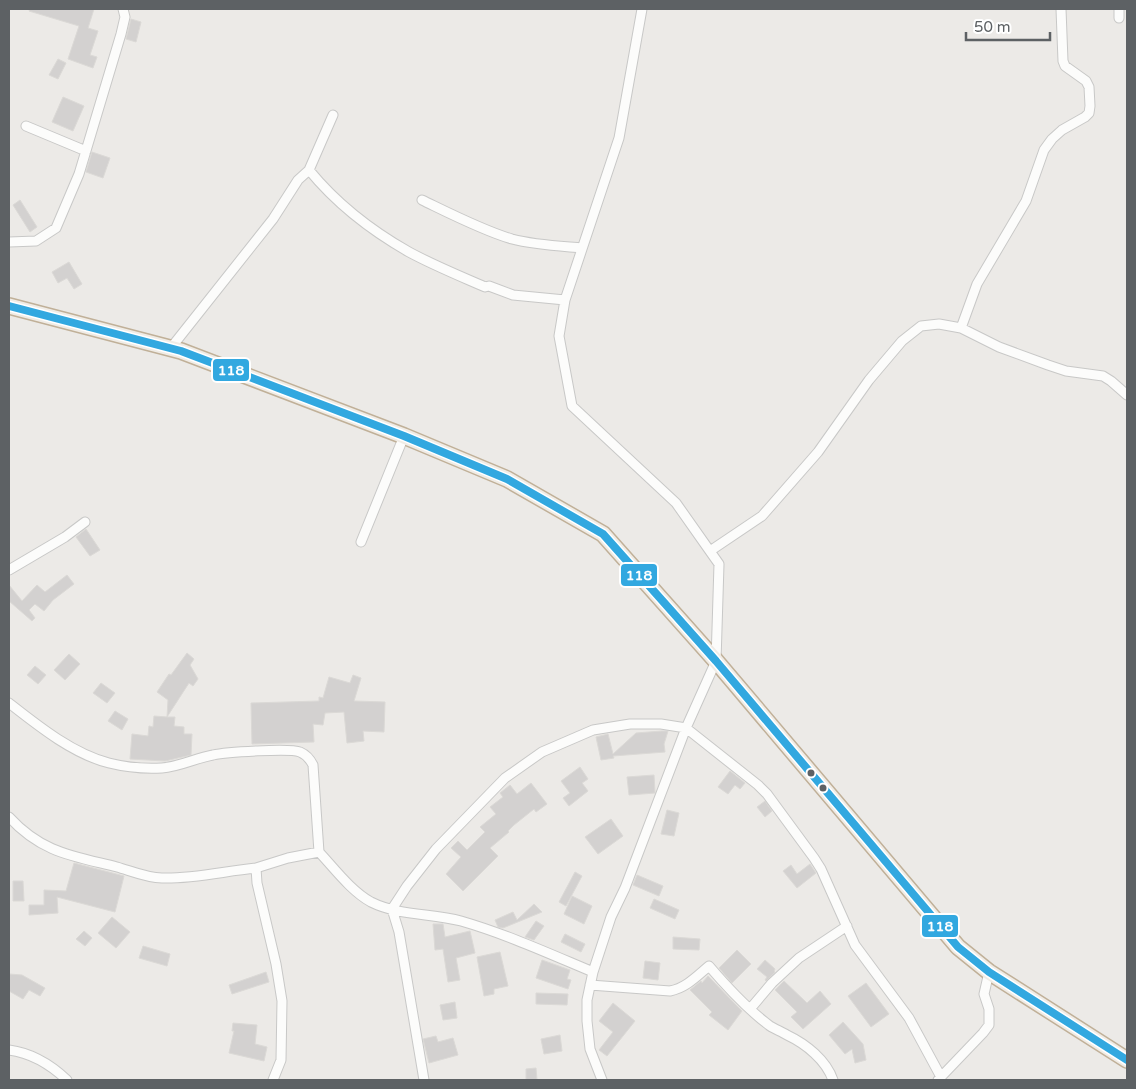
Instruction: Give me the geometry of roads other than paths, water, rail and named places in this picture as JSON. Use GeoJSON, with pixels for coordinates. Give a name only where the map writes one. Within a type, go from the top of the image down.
{"type":"FeatureCollection","features":[{"type":"Feature","properties":{"kind":"highway"},"geometry":{"type":"LineString","coordinates":[[9,306],[181,351],[404,436],[507,479],[603,534],[716,661],[958,947],[989,972],[1127,1060]]}},
{"type":"Feature","properties":{"kind":"street"},"geometry":{"type":"LineString","coordinates":[[9,242],[36,241],[56,228],[79,174],[126,17],[123,9]]}},
{"type":"Feature","properties":{"kind":"street"},"geometry":{"type":"LineString","coordinates":[[602,1080],[590,1049],[587,1022],[587,1000],[593,972],[611,917],[625,888],[686,728],[716,661],[719,564],[676,503],[572,406],[559,336],[565,300],[619,138],[642,9]]}},
{"type":"Feature","properties":{"kind":"street"},"geometry":{"type":"LineString","coordinates":[[961,328],[977,284],[1026,201],[1044,150],[1062,130],[1089,114],[1089,87],[1086,81],[1065,66],[1063,61],[1062,9]]}},
{"type":"Feature","properties":{"kind":"street"},"geometry":{"type":"LineString","coordinates":[[170,349],[273,219],[298,180],[309,170],[333,114]]}},
{"type":"Feature","properties":{"kind":"street"},"geometry":{"type":"LineString","coordinates":[[26,126],[86,151]]}},
{"type":"Feature","properties":{"kind":"street"},"geometry":{"type":"LineString","coordinates":[[309,170],[329,192],[356,215],[408,252],[485,287],[488,286],[513,295],[565,300]]}},
{"type":"Feature","properties":{"kind":"street"},"geometry":{"type":"LineString","coordinates":[[422,200],[511,239],[582,248]]}},
{"type":"Feature","properties":{"kind":"street"},"geometry":{"type":"LineString","coordinates":[[710,551],[762,516],[818,452],[869,380],[902,341],[921,326],[939,324],[961,328],[999,347],[1048,365],[1066,371],[1103,376],[1112,381],[1127,395]]}},
{"type":"Feature","properties":{"kind":"street"},"geometry":{"type":"LineString","coordinates":[[361,542],[404,436]]}},
{"type":"Feature","properties":{"kind":"street"},"geometry":{"type":"LineString","coordinates":[[9,570],[65,538],[85,522]]}},
{"type":"Feature","properties":{"kind":"street"},"geometry":{"type":"LineString","coordinates":[[9,703],[65,742],[89,756],[109,763],[162,768],[223,753],[298,751],[310,759],[313,765],[318,852],[357,891],[371,902],[392,910],[459,921],[504,936],[593,972]]}},
{"type":"Feature","properties":{"kind":"street"},"geometry":{"type":"LineString","coordinates":[[424,1080],[399,932],[392,910],[407,886],[436,849],[505,778],[542,752],[594,730],[630,724],[661,724],[686,728],[767,794],[818,864],[862,954],[909,1018],[939,1078],[989,1025],[989,1009],[984,988],[989,972]]}},
{"type":"Feature","properties":{"kind":"street"},"geometry":{"type":"LineString","coordinates":[[9,818],[44,846],[67,855],[159,878],[184,878],[256,868],[288,858],[318,852]]}},
{"type":"Feature","properties":{"kind":"street"},"geometry":{"type":"LineString","coordinates":[[256,868],[257,883],[276,964],[282,1001],[281,1060],[273,1080]]}},
{"type":"Feature","properties":{"kind":"street"},"geometry":{"type":"LineString","coordinates":[[750,1009],[772,983],[799,958],[847,926]]}},
{"type":"Feature","properties":{"kind":"street"},"geometry":{"type":"LineString","coordinates":[[590,985],[670,991],[686,985],[709,966],[750,1009],[771,1026],[812,1051],[826,1067],[833,1080]]}},
{"type":"Feature","properties":{"kind":"street"},"geometry":{"type":"LineString","coordinates":[[9,1050],[19,1051],[36,1057],[67,1080]]}}]}
